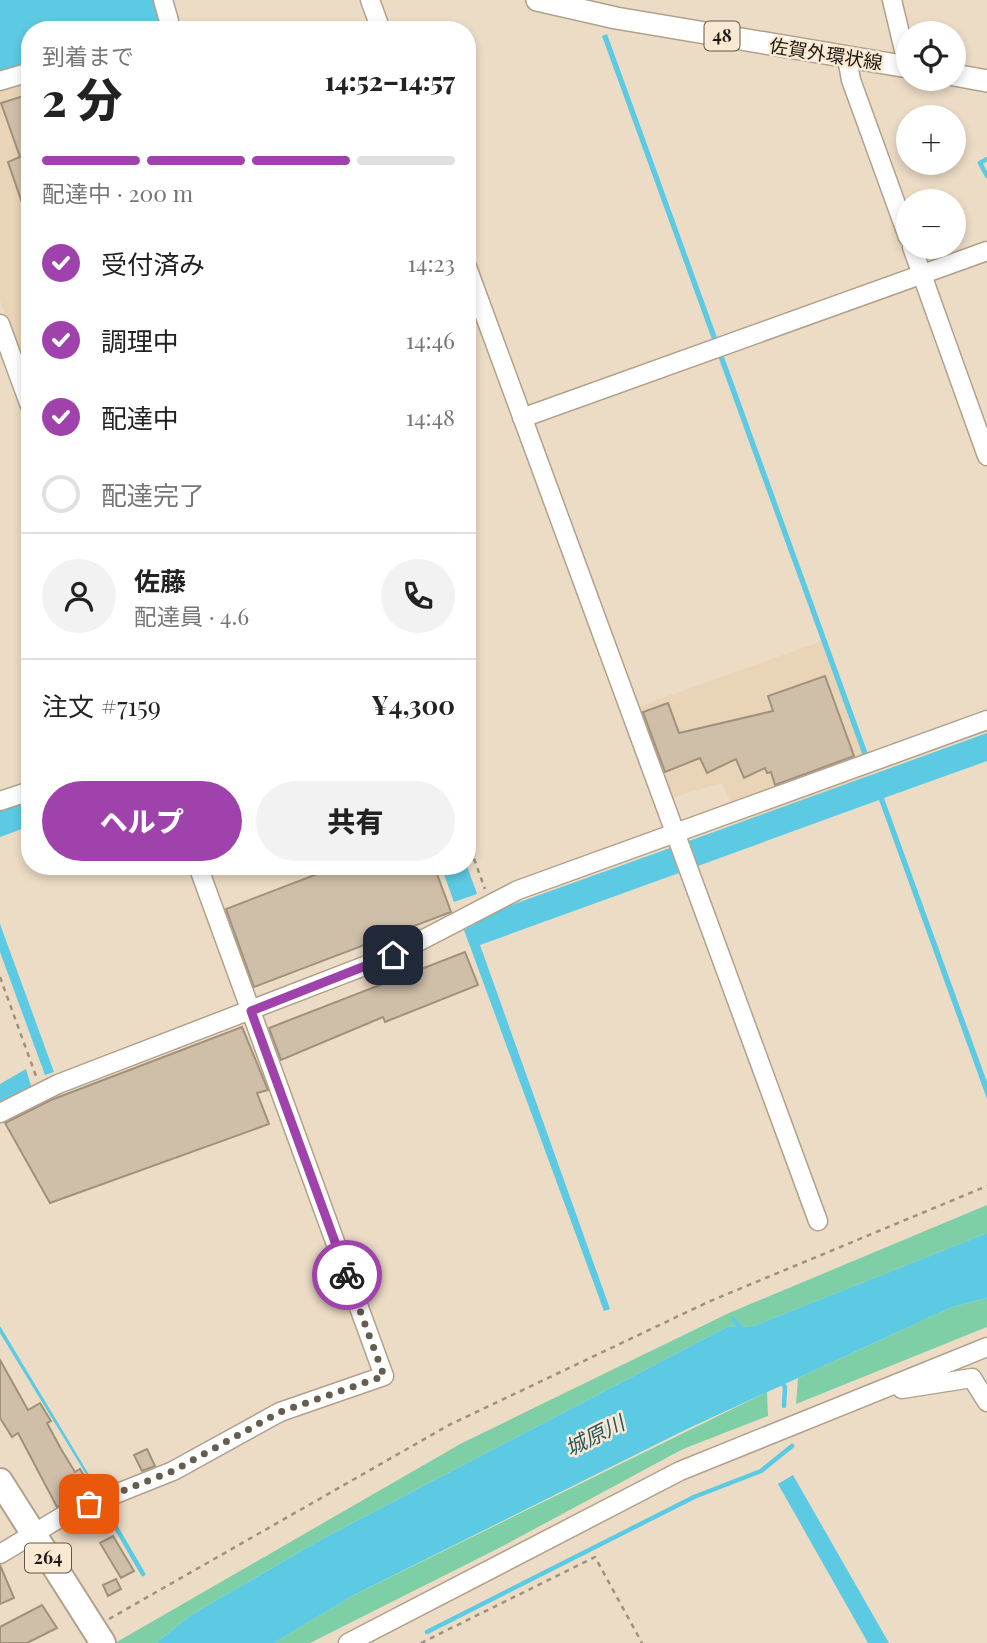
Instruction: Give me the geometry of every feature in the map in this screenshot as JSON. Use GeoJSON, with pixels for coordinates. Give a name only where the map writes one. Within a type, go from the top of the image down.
{"type":"FeatureCollection","features":[{"type":"Feature","properties":{"kind":"highway","name":"264"},"geometry":{"type":"LineString","coordinates":[[0,1481],[98,1635]]}},
{"type":"Feature","properties":{"kind":"main road","name":"佐賀外環状線"},"geometry":{"type":"LineString","coordinates":[[537,0],[617,18],[896,65]]}},
{"type":"Feature","properties":{"kind":"main road"},"geometry":{"type":"LineString","coordinates":[[966,77],[987,81]]}},
{"type":"Feature","properties":{"kind":"street"},"geometry":{"type":"LineString","coordinates":[[163,0],[169,21]]}},
{"type":"Feature","properties":{"kind":"street"},"geometry":{"type":"LineString","coordinates":[[370,0],[378,21]]}},
{"type":"Feature","properties":{"kind":"street"},"geometry":{"type":"LineString","coordinates":[[892,0],[897,21]]}},
{"type":"Feature","properties":{"kind":"street"},"geometry":{"type":"LineString","coordinates":[[847,58],[851,80],[896,204]]}},
{"type":"Feature","properties":{"kind":"street"},"geometry":{"type":"LineString","coordinates":[[0,80],[21,74]]}},
{"type":"Feature","properties":{"kind":"street"},"geometry":{"type":"LineString","coordinates":[[522,418],[987,251]]}},
{"type":"Feature","properties":{"kind":"street"},"geometry":{"type":"LineString","coordinates":[[916,259],[987,456]]}},
{"type":"Feature","properties":{"kind":"street"},"geometry":{"type":"LineString","coordinates":[[476,292],[818,1221]]}},
{"type":"Feature","properties":{"kind":"street"},"geometry":{"type":"LineString","coordinates":[[0,324],[21,381]]}},
{"type":"Feature","properties":{"kind":"street"},"geometry":{"type":"LineString","coordinates":[[0,1113],[42,1092],[393,955],[490,902],[987,720]]}},
{"type":"Feature","properties":{"kind":"street"},"geometry":{"type":"LineString","coordinates":[[0,801],[21,793]]}},
{"type":"Feature","properties":{"kind":"street"},"geometry":{"type":"LineString","coordinates":[[0,1554],[68,1513],[173,1471],[280,1412],[384,1376],[201,875]]}},
{"type":"Feature","properties":{"kind":"street"},"geometry":{"type":"LineString","coordinates":[[348,1643],[680,1471],[987,1348]]}},
{"type":"Feature","properties":{"kind":"street"},"geometry":{"type":"LineString","coordinates":[[867,1394],[972,1378],[987,1402]]}},
{"type":"Feature","properties":{"kind":"path"},"geometry":{"type":"LineString","coordinates":[[476,864],[490,902]]}},
{"type":"Feature","properties":{"kind":"path"},"geometry":{"type":"LineString","coordinates":[[0,977],[42,1092]]}},
{"type":"Feature","properties":{"kind":"path"},"geometry":{"type":"LineString","coordinates":[[98,1635],[449,1424],[708,1302],[987,1186]]}},
{"type":"Feature","properties":{"kind":"path"},"geometry":{"type":"LineString","coordinates":[[421,1643],[595,1557],[642,1643]]}},
{"type":"Feature","properties":{"kind":"shaded area"},"geometry":{"type":"Polygon","coordinates":[[[21,81],[21,358],[0,301],[0,87],[21,81]]]}},
{"type":"Feature","properties":{"kind":"shaded area"},"geometry":{"type":"Polygon","coordinates":[[[822,641],[873,782],[742,829],[722,783],[657,802],[623,712],[822,641]]]}},
{"type":"Feature","properties":{"kind":"green space"},"geometry":{"type":"Polygon","coordinates":[[[987,1205],[987,1233],[754,1326],[727,1327],[322,1539],[191,1615],[156,1643],[115,1643],[462,1443],[729,1313],[987,1205]]]}},
{"type":"Feature","properties":{"kind":"green space"},"geometry":{"type":"Polygon","coordinates":[[[987,1298],[987,1327],[796,1404],[798,1378],[952,1307],[987,1298]]]}},
{"type":"Feature","properties":{"kind":"green space"},"geometry":{"type":"Polygon","coordinates":[[[767,1392],[768,1416],[683,1449],[501,1547],[310,1643],[274,1643],[352,1596],[767,1392]]]}},
{"type":"Feature","properties":{"kind":"water"},"geometry":{"type":"Polygon","coordinates":[[[0,0],[154,0],[161,21],[21,21],[21,66],[0,72],[0,0]]]}},
{"type":"Feature","properties":{"kind":"water"},"geometry":{"type":"Polygon","coordinates":[[[607,34],[868,754],[863,756],[602,36],[607,34]]]}},
{"type":"Feature","properties":{"kind":"water"},"geometry":{"type":"Polygon","coordinates":[[[987,733],[987,761],[884,798],[987,1082],[987,1099],[879,800],[695,867],[686,842],[987,733]]]}},
{"type":"Feature","properties":{"kind":"water"},"geometry":{"type":"Polygon","coordinates":[[[21,803],[21,829],[0,837],[0,811],[21,803]]]}},
{"type":"Feature","properties":{"kind":"water"},"geometry":{"type":"Polygon","coordinates":[[[670,848],[679,873],[480,945],[610,1309],[604,1311],[464,930],[503,908],[670,848]]]}},
{"type":"Feature","properties":{"kind":"water"},"geometry":{"type":"Polygon","coordinates":[[[444,875],[470,875],[477,894],[454,902],[444,875]]]}},
{"type":"Feature","properties":{"kind":"water"},"geometry":{"type":"Polygon","coordinates":[[[0,924],[54,1072],[45,1075],[0,952],[0,924]]]}},
{"type":"Feature","properties":{"kind":"water"},"geometry":{"type":"Polygon","coordinates":[[[26,1069],[32,1089],[0,1103],[0,1084],[26,1069]]]}},
{"type":"Feature","properties":{"kind":"water","name":"城原川"},"geometry":{"type":"Polygon","coordinates":[[[987,1233],[987,1298],[952,1307],[687,1429],[352,1596],[274,1643],[156,1643],[191,1615],[322,1539],[727,1327],[754,1326],[987,1233]]]}},
{"type":"Feature","properties":{"kind":"water"},"geometry":{"type":"Polygon","coordinates":[[[0,1326],[97,1488],[95,1489],[0,1333],[0,1326]]]}},
{"type":"Feature","properties":{"kind":"water"},"geometry":{"type":"Polygon","coordinates":[[[793,1475],[889,1643],[868,1643],[778,1484],[793,1475]]]}},
{"type":"Feature","properties":{"kind":"building"},"geometry":{"type":"Polygon","coordinates":[[[21,97],[21,200],[8,162],[20,157],[1,103],[21,97]]]}},
{"type":"Feature","properties":{"kind":"building"},"geometry":{"type":"Polygon","coordinates":[[[825,676],[854,756],[775,785],[771,772],[767,773],[765,768],[744,778],[736,759],[707,773],[700,758],[665,772],[643,712],[668,703],[679,733],[773,711],[768,696],[825,676]]]}},
{"type":"Feature","properties":{"kind":"building"},"geometry":{"type":"Polygon","coordinates":[[[315,875],[437,875],[451,912],[254,987],[226,909],[315,875]]]}},
{"type":"Feature","properties":{"kind":"building"},"geometry":{"type":"Polygon","coordinates":[[[465,952],[478,985],[385,1022],[383,1017],[281,1060],[269,1028],[465,952]]]}},
{"type":"Feature","properties":{"kind":"building"},"geometry":{"type":"Polygon","coordinates":[[[242,1027],[268,1090],[257,1093],[269,1124],[50,1203],[5,1123],[51,1100],[242,1027]]]}},
{"type":"Feature","properties":{"kind":"building"},"geometry":{"type":"Polygon","coordinates":[[[0,1360],[28,1410],[40,1403],[51,1421],[47,1423],[61,1449],[75,1472],[80,1469],[93,1491],[57,1507],[18,1433],[12,1437],[0,1418],[0,1360]]]}},
{"type":"Feature","properties":{"kind":"building"},"geometry":{"type":"Polygon","coordinates":[[[147,1449],[155,1466],[142,1471],[134,1455],[147,1449]]]}},
{"type":"Feature","properties":{"kind":"building"},"geometry":{"type":"Polygon","coordinates":[[[113,1536],[134,1571],[121,1578],[100,1543],[113,1536]]]}},
{"type":"Feature","properties":{"kind":"building"},"geometry":{"type":"Polygon","coordinates":[[[0,1565],[14,1598],[0,1604],[0,1565]]]}},
{"type":"Feature","properties":{"kind":"building"},"geometry":{"type":"Polygon","coordinates":[[[116,1579],[121,1589],[108,1596],[103,1585],[116,1579]]]}},
{"type":"Feature","properties":{"kind":"building"},"geometry":{"type":"Polygon","coordinates":[[[42,1605],[57,1628],[27,1643],[0,1643],[0,1627],[42,1605]]]}},
{"type":"Feature","properties":{"kind":"waterway"},"geometry":{"type":"LineString","coordinates":[[987,159],[980,163],[987,176]]}},
{"type":"Feature","properties":{"kind":"waterway"},"geometry":{"type":"LineString","coordinates":[[733,1319],[741,1329]]}},
{"type":"Feature","properties":{"kind":"waterway"},"geometry":{"type":"LineString","coordinates":[[780,1380],[785,1387],[784,1406]]}},
{"type":"Feature","properties":{"kind":"waterway"},"geometry":{"type":"LineString","coordinates":[[427,1632],[694,1497],[761,1471],[792,1446]]}},
{"type":"Feature","properties":{"kind":"waterway"},"geometry":{"type":"LineString","coordinates":[[103,1505],[143,1574]]}},
{"type":"Feature","properties":{"kind":"way so far"},"geometry":{"type":"LineString","coordinates":[[89,1504],[173,1471],[280,1412],[384,1376],[347,1275]]}},
{"type":"Feature","properties":{"kind":"route"},"geometry":{"type":"LineString","coordinates":[[347,1275],[251,1011],[393,955]]}}]}
